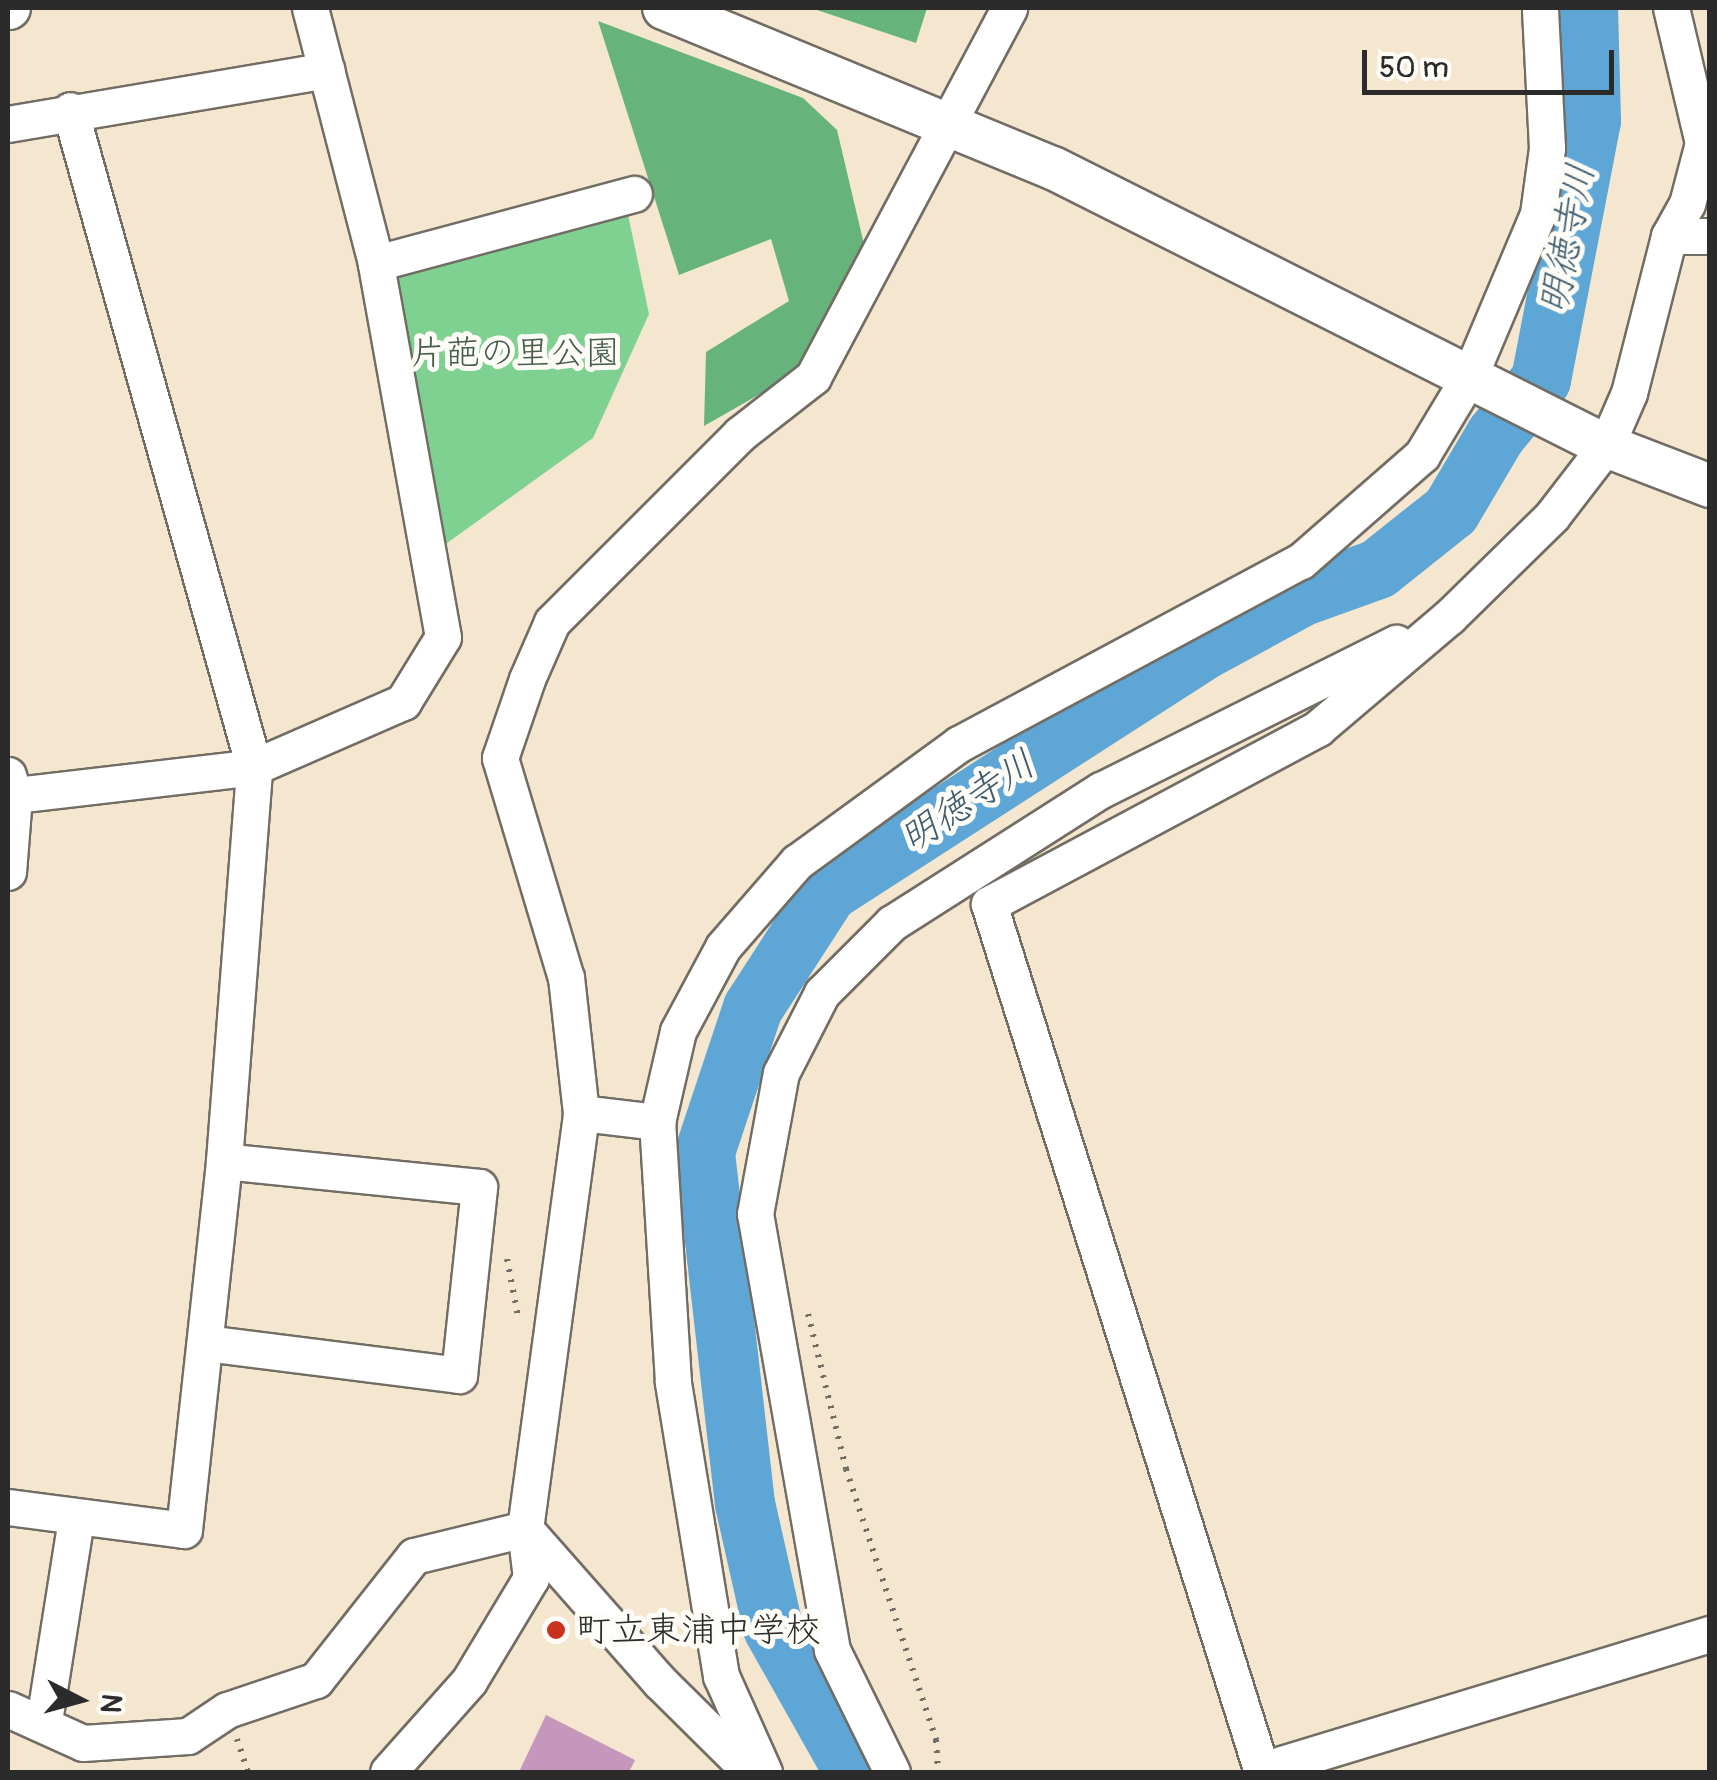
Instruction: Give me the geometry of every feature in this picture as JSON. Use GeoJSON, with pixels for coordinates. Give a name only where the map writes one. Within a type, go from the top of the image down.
{"type":"FeatureCollection","features":[{"type":"Feature","properties":{"kind":"street"},"geometry":{"type":"LineString","coordinates":[[8,872],[10,789],[254,768],[403,702],[443,637],[376,262],[310,8]]}},
{"type":"Feature","properties":{"kind":"street"},"geometry":{"type":"LineString","coordinates":[[664,8],[1053,168],[1606,446],[1710,486]]}},
{"type":"Feature","properties":{"kind":"street"},"geometry":{"type":"LineString","coordinates":[[388,1772],[469,1681],[531,1578],[524,1528],[581,1113],[566,978],[500,758],[527,679],[552,622],[740,434],[813,377],[943,122],[1009,8]]}},
{"type":"Feature","properties":{"kind":"street"},"geometry":{"type":"LineString","coordinates":[[764,1772],[721,1676],[674,1382],[657,1122],[678,1031],[714,964],[797,862],[959,744],[1302,560],[1422,454],[1470,375],[1538,214],[1547,148],[1540,8]]}},
{"type":"Feature","properties":{"kind":"street"},"geometry":{"type":"LineString","coordinates":[[1671,8],[1704,143],[1687,204],[1669,236],[1629,393],[1606,446],[1552,516],[1449,617],[1318,728],[989,904],[1262,1771],[1710,1634]]}},
{"type":"Feature","properties":{"kind":"street"},"geometry":{"type":"LineString","coordinates":[[8,124],[70,110],[326,70]]}},
{"type":"Feature","properties":{"kind":"street"},"geometry":{"type":"LineString","coordinates":[[8,1507],[76,1520],[184,1530],[224,1161],[254,768],[70,110]]}},
{"type":"Feature","properties":{"kind":"street"},"geometry":{"type":"LineString","coordinates":[[376,262],[634,194]]}},
{"type":"Feature","properties":{"kind":"street"},"geometry":{"type":"LineString","coordinates":[[1669,236],[1710,236]]}},
{"type":"Feature","properties":{"kind":"street"},"geometry":{"type":"LineString","coordinates":[[892,1772],[832,1650],[755,1214],[782,1073],[822,993],[892,922],[1100,790],[1449,617]]}},
{"type":"Feature","properties":{"kind":"street"},"geometry":{"type":"LineString","coordinates":[[581,1113],[657,1122]]}},
{"type":"Feature","properties":{"kind":"street"},"geometry":{"type":"LineString","coordinates":[[206,1342],[458,1375],[480,1187],[224,1161]]}},
{"type":"Feature","properties":{"kind":"street"},"geometry":{"type":"LineString","coordinates":[[44,1721],[76,1520]]}},
{"type":"Feature","properties":{"kind":"street"},"geometry":{"type":"LineString","coordinates":[[8,1708],[44,1721],[82,1743],[188,1736],[227,1710],[316,1680],[414,1556],[524,1528]]}},
{"type":"Feature","properties":{"kind":"street"},"geometry":{"type":"LineString","coordinates":[[524,1528],[660,1681],[751,1772]]}},
{"type":"Feature","properties":{"kind":"path"},"geometry":{"type":"LineString","coordinates":[[504,1238],[520,1332]]}},
{"type":"Feature","properties":{"kind":"path"},"geometry":{"type":"LineString","coordinates":[[799,1296],[817,1330],[846,1469],[936,1740],[938,1772]]}},
{"type":"Feature","properties":{"kind":"green space"},"geometry":{"type":"Polygon","coordinates":[[[811,8],[927,8],[916,43],[811,8]]]}},
{"type":"Feature","properties":{"kind":"green space"},"geometry":{"type":"Polygon","coordinates":[[[598,21],[803,98],[837,130],[867,257],[795,374],[704,426],[706,352],[789,301],[771,239],[679,275],[598,21]]]}},
{"type":"Feature","properties":{"kind":"green space","name":"片葩の里公園"},"geometry":{"type":"Polygon","coordinates":[[[627,210],[649,314],[593,438],[443,546],[394,279],[627,210]]]}},
{"type":"Feature","properties":{"kind":"building"},"geometry":{"type":"Polygon","coordinates":[[[546,1715],[635,1760],[629,1772],[519,1772],[546,1715]]]}},
{"type":"Feature","properties":{"kind":"waterway","name":"明徳寺川"},"geometry":{"type":"LineString","coordinates":[[854,1772],[773,1628],[745,1504],[705,1152],[753,1008],[828,892],[1202,651],[1303,596],[1378,569],[1451,511],[1496,435],[1541,380],[1591,121],[1588,8]]}},
{"type":"Feature","properties":{"kind":"place","name":"町立東浦中学校"},"geometry":{"type":"Point","coordinates":[556,1630]}}]}
